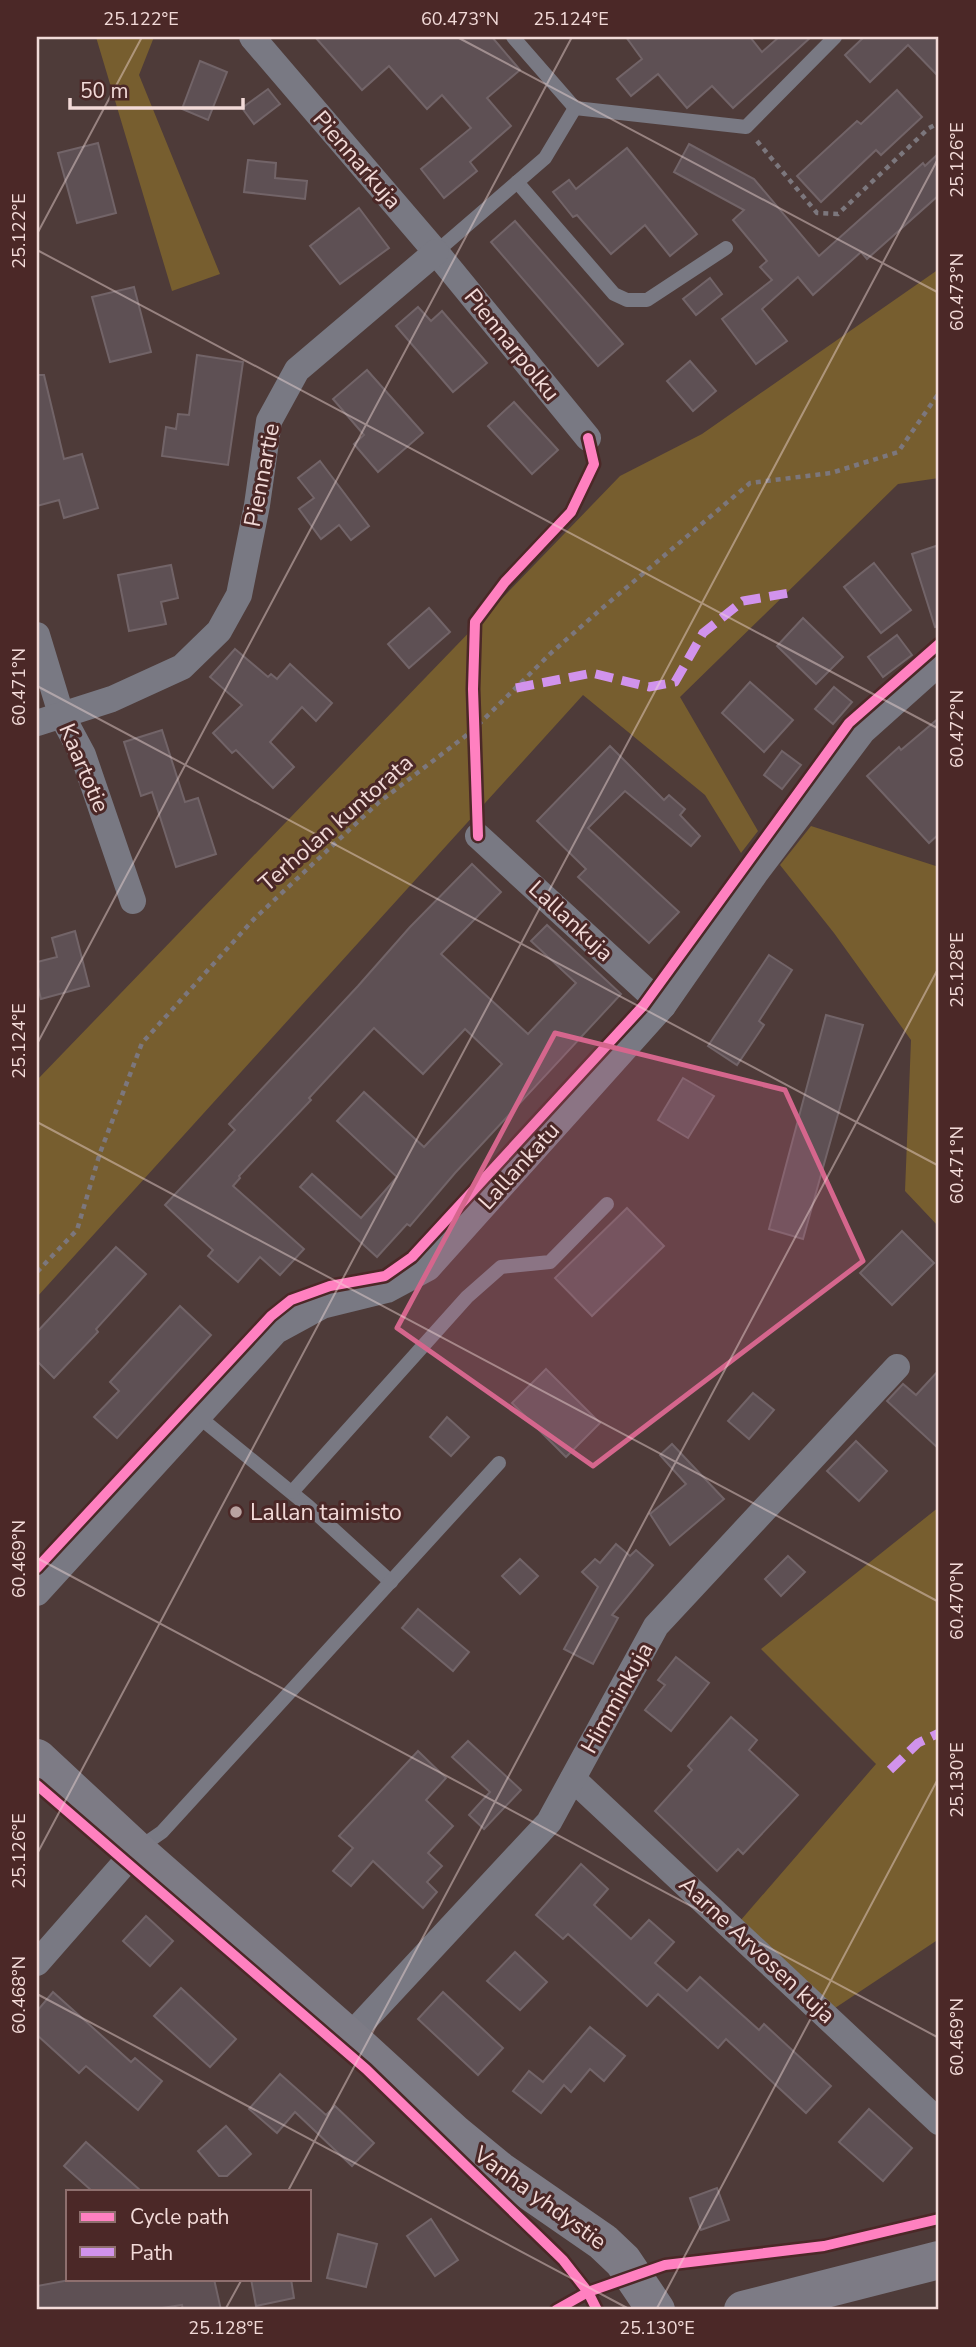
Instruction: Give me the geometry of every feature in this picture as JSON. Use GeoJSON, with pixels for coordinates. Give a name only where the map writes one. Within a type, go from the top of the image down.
{"type":"FeatureCollection","features":[{"type":"Feature","properties":{"kind":"street","name":"Piennarkuja"},"geometry":{"type":"LineString","coordinates":[[252,37],[436,252]]}},
{"type":"Feature","properties":{"kind":"street","name":"Piennarpolku"},"geometry":{"type":"LineString","coordinates":[[436,252],[589,438]]}},
{"type":"Feature","properties":{"kind":"street","name":"Piennartie"},"geometry":{"type":"LineString","coordinates":[[49,718],[112,699],[182,667],[219,631],[239,595],[270,421],[297,370],[436,252]]}},
{"type":"Feature","properties":{"kind":"street","name":"Kaartotie"},"geometry":{"type":"LineString","coordinates":[[37,635],[49,718],[83,755],[134,901]]}},
{"type":"Feature","properties":{"kind":"street","name":"Lallankatu"},"geometry":{"type":"LineString","coordinates":[[37,1593],[275,1331],[322,1306],[387,1290],[428,1268],[663,1006],[755,874],[863,732],[939,663]]}},
{"type":"Feature","properties":{"kind":"street","name":"Lallankuja"},"geometry":{"type":"LineString","coordinates":[[478,836],[663,1006]]}},
{"type":"Feature","properties":{"kind":"street","name":"Himminkuja"},"geometry":{"type":"LineString","coordinates":[[349,2037],[549,1822],[656,1626],[897,1367]]}},
{"type":"Feature","properties":{"kind":"street","name":"Vanha yhdystie"},"geometry":{"type":"LineString","coordinates":[[37,1758],[136,1850],[481,2156],[603,2242],[623,2261],[656,2310]]}},
{"type":"Feature","properties":{"kind":"street","name":"Aarne Arvosen kuja"},"geometry":{"type":"LineString","coordinates":[[573,1779],[939,2122]]}},
{"type":"Feature","properties":{"kind":"street"},"geometry":{"type":"LineString","coordinates":[[37,1963],[136,1850]]}},
{"type":"Feature","properties":{"kind":"street"},"geometry":{"type":"LineString","coordinates":[[743,2310],[939,2260]]}},
{"type":"Feature","properties":{"kind":"lane"},"geometry":{"type":"LineString","coordinates":[[513,37],[575,107],[746,127],[835,37]]}},
{"type":"Feature","properties":{"kind":"lane","name":"Piennartie"},"geometry":{"type":"LineString","coordinates":[[436,252],[545,158],[575,107]]}},
{"type":"Feature","properties":{"kind":"lane"},"geometry":{"type":"LineString","coordinates":[[517,181],[614,294],[627,300],[647,300],[726,248]]}},
{"type":"Feature","properties":{"kind":"lane"},"geometry":{"type":"LineString","coordinates":[[292,1492],[467,1297],[501,1267],[550,1262],[607,1204]]}},
{"type":"Feature","properties":{"kind":"lane"},"geometry":{"type":"LineString","coordinates":[[199,1417],[292,1492],[391,1582]]}},
{"type":"Feature","properties":{"kind":"lane"},"geometry":{"type":"LineString","coordinates":[[136,1850],[162,1832],[499,1463]]}},
{"type":"Feature","properties":{"kind":"path"},"geometry":{"type":"LineString","coordinates":[[746,127],[817,213],[838,214],[929,128],[939,123]]}},
{"type":"Feature","properties":{"kind":"path"},"geometry":{"type":"LineString","coordinates":[[474,715],[475,742]]}},
{"type":"Feature","properties":{"kind":"highlighted area"},"geometry":{"type":"Polygon","coordinates":[[[555,1033],[785,1090],[863,1261],[593,1466],[397,1328],[555,1033]]]}},
{"type":"Feature","properties":{"kind":"shaded area"},"geometry":{"type":"Polygon","coordinates":[[[96,37],[154,37],[139,75],[220,274],[172,291],[96,37]]]}},
{"type":"Feature","properties":{"kind":"shaded area"},"geometry":{"type":"Polygon","coordinates":[[[939,269],[939,478],[898,484],[680,697],[758,831],[741,853],[705,795],[583,695],[37,1297],[37,1080],[620,476],[702,434],[939,269]]]}},
{"type":"Feature","properties":{"kind":"shaded area"},"geometry":{"type":"Polygon","coordinates":[[[811,826],[939,867],[939,1227],[905,1191],[911,1040],[834,933],[780,865],[811,826]]]}},
{"type":"Feature","properties":{"kind":"shaded area"},"geometry":{"type":"Polygon","coordinates":[[[939,1507],[939,1939],[826,2014],[734,1928],[876,1764],[761,1649],[939,1507]]]}},
{"type":"Feature","properties":{"kind":"building"},"geometry":{"type":"Polygon","coordinates":[[[315,37],[492,37],[520,70],[487,98],[511,126],[470,162],[477,171],[444,198],[421,169],[471,128],[442,95],[427,109],[389,66],[362,90],[315,37]]]}},
{"type":"Feature","properties":{"kind":"building"},"geometry":{"type":"Polygon","coordinates":[[[626,37],[750,37],[762,52],[779,37],[811,37],[733,108],[712,86],[687,108],[658,74],[631,96],[617,79],[642,59],[626,37]]]}},
{"type":"Feature","properties":{"kind":"building"},"geometry":{"type":"Polygon","coordinates":[[[864,37],[939,37],[939,77],[908,45],[870,82],[845,55],[864,37]]]}},
{"type":"Feature","properties":{"kind":"building"},"geometry":{"type":"Polygon","coordinates":[[[200,61],[227,72],[208,120],[182,109],[200,61]]]}},
{"type":"Feature","properties":{"kind":"building"},"geometry":{"type":"Polygon","coordinates":[[[268,89],[280,104],[254,124],[242,108],[268,89]]]}},
{"type":"Feature","properties":{"kind":"building"},"geometry":{"type":"Polygon","coordinates":[[[897,90],[922,117],[881,155],[876,150],[821,202],[797,176],[857,121],[861,124],[897,90]]]}},
{"type":"Feature","properties":{"kind":"building"},"geometry":{"type":"Polygon","coordinates":[[[98,143],[116,213],[77,223],[58,153],[98,143]]]}},
{"type":"Feature","properties":{"kind":"building"},"geometry":{"type":"Polygon","coordinates":[[[689,144],[754,179],[819,256],[923,163],[925,166],[939,153],[939,195],[867,259],[861,252],[813,295],[798,277],[762,309],[787,341],[756,364],[722,319],[772,280],[760,267],[767,261],[733,220],[744,210],[674,172],[689,144]]]}},
{"type":"Feature","properties":{"kind":"building"},"geometry":{"type":"Polygon","coordinates":[[[627,148],[697,234],[670,256],[645,225],[611,254],[577,215],[573,217],[553,192],[569,180],[576,189],[627,148]]]}},
{"type":"Feature","properties":{"kind":"building"},"geometry":{"type":"Polygon","coordinates":[[[248,160],[276,163],[275,178],[307,181],[305,199],[244,192],[248,160]]]}},
{"type":"Feature","properties":{"kind":"building"},"geometry":{"type":"Polygon","coordinates":[[[359,208],[389,248],[340,284],[310,246],[359,208]]]}},
{"type":"Feature","properties":{"kind":"building"},"geometry":{"type":"Polygon","coordinates":[[[515,221],[623,344],[598,366],[491,242],[515,221]]]}},
{"type":"Feature","properties":{"kind":"building"},"geometry":{"type":"Polygon","coordinates":[[[710,278],[722,294],[696,315],[683,299],[710,278]]]}},
{"type":"Feature","properties":{"kind":"building"},"geometry":{"type":"Polygon","coordinates":[[[134,287],[151,352],[110,362],[92,297],[134,287]]]}},
{"type":"Feature","properties":{"kind":"building"},"geometry":{"type":"Polygon","coordinates":[[[418,307],[431,321],[442,311],[487,363],[453,392],[396,326],[418,307]]]}},
{"type":"Feature","properties":{"kind":"building"},"geometry":{"type":"Polygon","coordinates":[[[197,355],[243,362],[228,465],[162,456],[166,427],[176,429],[178,414],[189,415],[197,355]]]}},
{"type":"Feature","properties":{"kind":"building"},"geometry":{"type":"Polygon","coordinates":[[[690,361],[716,391],[693,411],[667,381],[690,361]]]}},
{"type":"Feature","properties":{"kind":"building"},"geometry":{"type":"Polygon","coordinates":[[[367,370],[423,433],[378,472],[354,444],[364,435],[333,399],[367,370]]]}},
{"type":"Feature","properties":{"kind":"building"},"geometry":{"type":"Polygon","coordinates":[[[37,375],[44,375],[64,459],[82,454],[98,508],[64,518],[59,500],[37,506],[37,375]]]}},
{"type":"Feature","properties":{"kind":"building"},"geometry":{"type":"Polygon","coordinates":[[[514,402],[558,450],[532,474],[488,426],[514,402]]]}},
{"type":"Feature","properties":{"kind":"building"},"geometry":{"type":"Polygon","coordinates":[[[320,461],[369,526],[351,540],[339,525],[321,539],[299,509],[314,498],[298,478],[320,461]]]}},
{"type":"Feature","properties":{"kind":"building"},"geometry":{"type":"Polygon","coordinates":[[[939,545],[939,626],[935,627],[912,554],[939,545]]]}},
{"type":"Feature","properties":{"kind":"building"},"geometry":{"type":"Polygon","coordinates":[[[874,563],[911,610],[881,633],[844,587],[874,563]]]}},
{"type":"Feature","properties":{"kind":"building"},"geometry":{"type":"Polygon","coordinates":[[[171,565],[178,598],[161,602],[166,624],[129,631],[118,575],[171,565]]]}},
{"type":"Feature","properties":{"kind":"building"},"geometry":{"type":"Polygon","coordinates":[[[429,608],[450,632],[409,668],[388,644],[429,608]]]}},
{"type":"Feature","properties":{"kind":"building"},"geometry":{"type":"Polygon","coordinates":[[[803,618],[843,657],[816,684],[777,646],[803,618]]]}},
{"type":"Feature","properties":{"kind":"building"},"geometry":{"type":"Polygon","coordinates":[[[897,635],[912,655],[883,677],[868,657],[897,635]]]}},
{"type":"Feature","properties":{"kind":"building"},"geometry":{"type":"Polygon","coordinates":[[[235,649],[268,677],[271,674],[277,679],[290,664],[332,703],[316,721],[302,707],[270,742],[294,767],[273,788],[236,750],[232,753],[213,733],[242,705],[210,677],[235,649]]]}},
{"type":"Feature","properties":{"kind":"building"},"geometry":{"type":"Polygon","coordinates":[[[750,682],[793,720],[764,752],[722,713],[750,682]]]}},
{"type":"Feature","properties":{"kind":"building"},"geometry":{"type":"Polygon","coordinates":[[[834,687],[852,702],[833,724],[815,709],[834,687]]]}},
{"type":"Feature","properties":{"kind":"building"},"geometry":{"type":"Polygon","coordinates":[[[939,718],[939,834],[929,843],[867,776],[899,747],[901,750],[939,718]]]}},
{"type":"Feature","properties":{"kind":"building"},"geometry":{"type":"Polygon","coordinates":[[[162,730],[185,802],[198,798],[216,854],[176,867],[152,792],[141,796],[124,742],[162,730]]]}},
{"type":"Feature","properties":{"kind":"building"},"geometry":{"type":"Polygon","coordinates":[[[610,746],[664,800],[669,795],[685,809],[680,815],[700,836],[691,846],[625,791],[588,828],[679,912],[649,943],[578,877],[586,869],[537,821],[610,746]]]}},
{"type":"Feature","properties":{"kind":"building"},"geometry":{"type":"Polygon","coordinates":[[[782,751],[801,765],[782,789],[764,775],[782,751]]]}},
{"type":"Feature","properties":{"kind":"building"},"geometry":{"type":"Polygon","coordinates":[[[472,864],[501,892],[441,954],[528,1034],[576,983],[531,941],[547,925],[621,994],[455,1173],[410,1226],[407,1224],[377,1257],[300,1187],[312,1174],[361,1218],[397,1177],[337,1121],[364,1092],[424,1147],[502,1064],[465,1029],[423,1074],[374,1028],[239,1176],[233,1186],[304,1249],[280,1275],[260,1257],[238,1282],[208,1256],[213,1250],[165,1205],[235,1130],[229,1124],[410,927],[472,864]]]}},
{"type":"Feature","properties":{"kind":"building"},"geometry":{"type":"Polygon","coordinates":[[[75,931],[89,986],[41,999],[37,983],[37,962],[57,957],[52,938],[75,931]]]}},
{"type":"Feature","properties":{"kind":"building"},"geometry":{"type":"Polygon","coordinates":[[[769,955],[792,970],[759,1021],[764,1025],[737,1065],[708,1046],[769,955]]]}},
{"type":"Feature","properties":{"kind":"building"},"geometry":{"type":"Polygon","coordinates":[[[826,1015],[863,1025],[803,1239],[769,1229],[826,1015]]]}},
{"type":"Feature","properties":{"kind":"building"},"geometry":{"type":"Polygon","coordinates":[[[683,1078],[714,1096],[688,1138],[658,1120],[683,1078]]]}},
{"type":"Feature","properties":{"kind":"building"},"geometry":{"type":"Polygon","coordinates":[[[627,1208],[664,1246],[592,1316],[555,1278],[627,1208]]]}},
{"type":"Feature","properties":{"kind":"building"},"geometry":{"type":"Polygon","coordinates":[[[902,1231],[934,1263],[892,1305],[860,1273],[902,1231]]]}},
{"type":"Feature","properties":{"kind":"building"},"geometry":{"type":"Polygon","coordinates":[[[116,1247],[146,1274],[96,1329],[98,1332],[54,1378],[37,1361],[37,1332],[116,1247]]]}},
{"type":"Feature","properties":{"kind":"building"},"geometry":{"type":"Polygon","coordinates":[[[180,1306],[211,1335],[117,1438],[94,1417],[119,1391],[110,1382],[180,1306]]]}},
{"type":"Feature","properties":{"kind":"building"},"geometry":{"type":"Polygon","coordinates":[[[546,1369],[600,1423],[566,1457],[512,1403],[546,1369]]]}},
{"type":"Feature","properties":{"kind":"building"},"geometry":{"type":"Polygon","coordinates":[[[939,1370],[939,1449],[887,1401],[903,1384],[916,1395],[939,1370]]]}},
{"type":"Feature","properties":{"kind":"building"},"geometry":{"type":"Polygon","coordinates":[[[753,1393],[774,1410],[749,1439],[728,1421],[753,1393]]]}},
{"type":"Feature","properties":{"kind":"building"},"geometry":{"type":"Polygon","coordinates":[[[447,1417],[469,1437],[451,1456],[430,1437],[447,1417]]]}},
{"type":"Feature","properties":{"kind":"building"},"geometry":{"type":"Polygon","coordinates":[[[856,1441],[887,1471],[859,1501],[827,1471],[856,1441]]]}},
{"type":"Feature","properties":{"kind":"building"},"geometry":{"type":"Polygon","coordinates":[[[672,1444],[724,1499],[670,1545],[650,1514],[686,1484],[660,1455],[672,1444]]]}},
{"type":"Feature","properties":{"kind":"building"},"geometry":{"type":"Polygon","coordinates":[[[616,1544],[630,1556],[636,1550],[653,1565],[612,1615],[618,1618],[593,1664],[564,1649],[598,1587],[582,1572],[595,1559],[600,1563],[616,1544]]]}},
{"type":"Feature","properties":{"kind":"building"},"geometry":{"type":"Polygon","coordinates":[[[788,1556],[805,1572],[781,1596],[765,1579],[788,1556]]]}},
{"type":"Feature","properties":{"kind":"building"},"geometry":{"type":"Polygon","coordinates":[[[520,1559],[538,1576],[520,1594],[502,1576],[520,1559]]]}},
{"type":"Feature","properties":{"kind":"building"},"geometry":{"type":"Polygon","coordinates":[[[418,1609],[469,1652],[453,1671],[402,1628],[418,1609]]]}},
{"type":"Feature","properties":{"kind":"building"},"geometry":{"type":"Polygon","coordinates":[[[676,1657],[709,1683],[671,1731],[645,1710],[665,1685],[658,1680],[676,1657]]]}},
{"type":"Feature","properties":{"kind":"building"},"geometry":{"type":"Polygon","coordinates":[[[731,1717],[757,1740],[749,1750],[798,1795],[743,1854],[738,1849],[717,1871],[655,1811],[692,1770],[688,1766],[731,1717]]]}},
{"type":"Feature","properties":{"kind":"building"},"geometry":{"type":"Polygon","coordinates":[[[468,1741],[521,1790],[484,1829],[469,1815],[490,1792],[452,1757],[468,1741]]]}},
{"type":"Feature","properties":{"kind":"building"},"geometry":{"type":"Polygon","coordinates":[[[418,1751],[446,1778],[426,1800],[453,1826],[428,1853],[442,1866],[427,1882],[437,1892],[423,1908],[373,1861],[351,1886],[333,1871],[353,1848],[339,1836],[418,1751]]]}},
{"type":"Feature","properties":{"kind":"building"},"geometry":{"type":"Polygon","coordinates":[[[581,1864],[608,1889],[594,1905],[631,1939],[649,1920],[674,1942],[655,1963],[687,1991],[700,1977],[759,2030],[764,2024],[831,2086],[806,2113],[726,2039],[718,2048],[658,1994],[647,2006],[568,1934],[563,1939],[536,1915],[581,1864]]]}},
{"type":"Feature","properties":{"kind":"building"},"geometry":{"type":"Polygon","coordinates":[[[146,1916],[173,1941],[150,1966],[123,1941],[146,1916]]]}},
{"type":"Feature","properties":{"kind":"building"},"geometry":{"type":"Polygon","coordinates":[[[515,1952],[547,1982],[520,2010],[487,1981],[515,1952]]]}},
{"type":"Feature","properties":{"kind":"building"},"geometry":{"type":"Polygon","coordinates":[[[181,1988],[236,2039],[210,2067],[154,2016],[181,1988]]]}},
{"type":"Feature","properties":{"kind":"building"},"geometry":{"type":"Polygon","coordinates":[[[53,1992],[131,2062],[135,2058],[162,2081],[138,2110],[86,2066],[79,2073],[37,2035],[37,2011],[53,1992]]]}},
{"type":"Feature","properties":{"kind":"building"},"geometry":{"type":"Polygon","coordinates":[[[443,1992],[503,2048],[478,2075],[418,2019],[443,1992]]]}},
{"type":"Feature","properties":{"kind":"building"},"geometry":{"type":"Polygon","coordinates":[[[590,2027],[625,2056],[604,2081],[590,2069],[571,2092],[564,2085],[541,2113],[513,2091],[529,2071],[543,2082],[590,2027]]]}},
{"type":"Feature","properties":{"kind":"building"},"geometry":{"type":"Polygon","coordinates":[[[280,2074],[326,2115],[335,2106],[374,2143],[352,2166],[295,2112],[277,2133],[249,2109],[280,2074]]]}},
{"type":"Feature","properties":{"kind":"building"},"geometry":{"type":"Polygon","coordinates":[[[869,2109],[912,2148],[883,2181],[839,2142],[869,2109]]]}},
{"type":"Feature","properties":{"kind":"building"},"geometry":{"type":"Polygon","coordinates":[[[226,2126],[251,2154],[227,2176],[219,2176],[198,2151],[226,2126]]]}},
{"type":"Feature","properties":{"kind":"building"},"geometry":{"type":"Polygon","coordinates":[[[86,2142],[140,2190],[91,2190],[64,2166],[86,2142]]]}},
{"type":"Feature","properties":{"kind":"building"},"geometry":{"type":"Polygon","coordinates":[[[717,2188],[729,2220],[701,2230],[690,2198],[717,2188]]]}},
{"type":"Feature","properties":{"kind":"building"},"geometry":{"type":"Polygon","coordinates":[[[431,2219],[458,2260],[435,2276],[407,2236],[431,2219]]]}},
{"type":"Feature","properties":{"kind":"building"},"geometry":{"type":"Polygon","coordinates":[[[338,2234],[377,2244],[366,2287],[327,2278],[338,2234]]]}},
{"type":"Feature","properties":{"kind":"building"},"geometry":{"type":"Polygon","coordinates":[[[70,2280],[214,2280],[221,2310],[183,2310],[182,2305],[149,2310],[37,2310],[37,2286],[70,2280]]]}},
{"type":"Feature","properties":{"kind":"building"},"geometry":{"type":"Polygon","coordinates":[[[251,2280],[291,2280],[294,2298],[256,2306],[251,2280]]]}},
{"type":"Feature","properties":{"kind":"marked path"},"geometry":{"type":"LineString","coordinates":[[516,688],[592,673],[649,687],[675,682],[703,633],[743,601],[789,593]]}},
{"type":"Feature","properties":{"kind":"marked path"},"geometry":{"type":"LineString","coordinates":[[890,1770],[918,1743],[939,1733]]}},
{"type":"Feature","properties":{"kind":"cycle path"},"geometry":{"type":"LineString","coordinates":[[478,836],[473,689],[475,622],[505,582],[571,512],[594,464],[588,438]]}},
{"type":"Feature","properties":{"kind":"cycle path"},"geometry":{"type":"LineString","coordinates":[[37,1568],[271,1316],[291,1300],[330,1286],[385,1276],[412,1257],[643,1006],[849,723],[939,644]]}},
{"type":"Feature","properties":{"kind":"cycle path"},"geometry":{"type":"LineString","coordinates":[[37,1785],[366,2069],[563,2260],[588,2292],[597,2310]]}},
{"type":"Feature","properties":{"kind":"cycle path"},"geometry":{"type":"LineString","coordinates":[[556,2310],[588,2292],[665,2265],[824,2246],[939,2219]]}},
{"type":"Feature","properties":{"kind":"place","name":"Lallan taimisto"},"geometry":{"type":"Point","coordinates":[236,1512]}}]}
